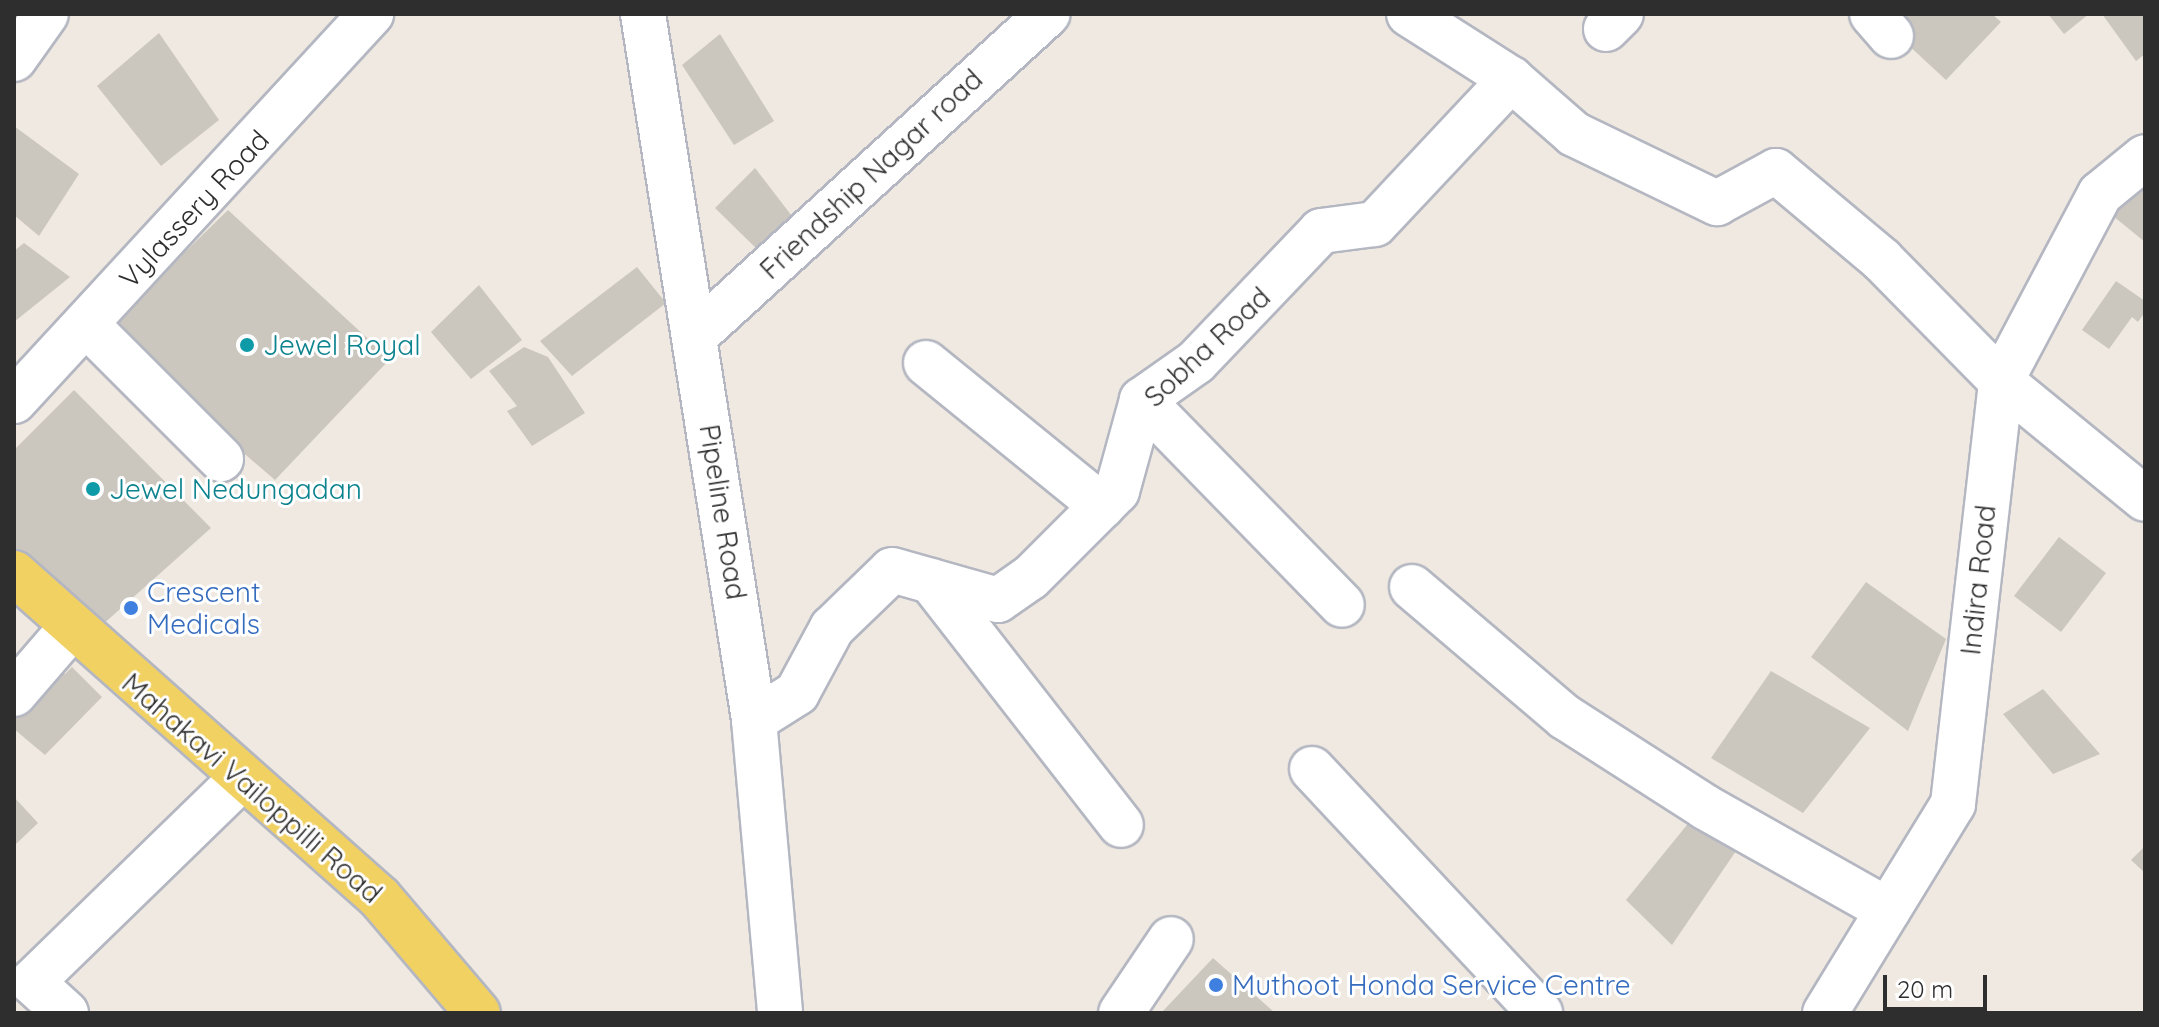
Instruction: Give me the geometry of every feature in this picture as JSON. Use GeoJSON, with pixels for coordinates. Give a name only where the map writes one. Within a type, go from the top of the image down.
{"type":"FeatureCollection","features":[{"type":"Feature","properties":{"kind":"main road","name":"Mahakavi Vailoppilli Road"},"geometry":{"type":"LineString","coordinates":[[14,573],[71,628],[380,898],[478,1013]]}},
{"type":"Feature","properties":{"kind":"street"},"geometry":{"type":"LineString","coordinates":[[14,59],[46,14]]}},
{"type":"Feature","properties":{"kind":"street","name":"Vylassery Road"},"geometry":{"type":"LineString","coordinates":[[14,401],[371,14]]}},
{"type":"Feature","properties":{"kind":"street","name":"Pipeline Road"},"geometry":{"type":"LineString","coordinates":[[643,14],[696,335],[754,720],[780,1013]]}},
{"type":"Feature","properties":{"kind":"street","name":"Friendship Nagar road"},"geometry":{"type":"LineString","coordinates":[[696,335],[1048,14]]}},
{"type":"Feature","properties":{"kind":"street"},"geometry":{"type":"LineString","coordinates":[[1409,14],[1511,79],[1574,134],[1717,203],[1776,171],[1882,260],[2001,381],[2145,499]]}},
{"type":"Feature","properties":{"kind":"street","name":"Sobha Road"},"geometry":{"type":"LineString","coordinates":[[754,720],[797,693],[832,628],[892,570],[998,600],[1117,491],[1142,400],[1227,333],[1321,231],[1375,224],[1511,79]]}},
{"type":"Feature","properties":{"kind":"street","name":"Indira Road"},"geometry":{"type":"LineString","coordinates":[[1825,1013],[1953,804],[2001,381],[2100,194],[2145,157]]}},
{"type":"Feature","properties":{"kind":"street"},"geometry":{"type":"LineString","coordinates":[[86,324],[221,459]]}},
{"type":"Feature","properties":{"kind":"street"},"geometry":{"type":"LineString","coordinates":[[926,363],[1102,506]]}},
{"type":"Feature","properties":{"kind":"street"},"geometry":{"type":"LineString","coordinates":[[1142,400],[1342,605]]}},
{"type":"Feature","properties":{"kind":"street"},"geometry":{"type":"LineString","coordinates":[[931,581],[1121,825]]}},
{"type":"Feature","properties":{"kind":"street"},"geometry":{"type":"LineString","coordinates":[[1412,587],[1565,717],[1705,807],[1888,910]]}},
{"type":"Feature","properties":{"kind":"street"},"geometry":{"type":"LineString","coordinates":[[14,694],[71,628]]}},
{"type":"Feature","properties":{"kind":"street"},"geometry":{"type":"LineString","coordinates":[[1312,769],[1540,1013]]}},
{"type":"Feature","properties":{"kind":"street"},"geometry":{"type":"LineString","coordinates":[[66,1013],[32,982],[242,778]]}},
{"type":"Feature","properties":{"kind":"street"},"geometry":{"type":"LineString","coordinates":[[1121,1013],[1171,939]]}},
{"type":"Feature","properties":{"kind":"building"},"geometry":{"type":"Polygon","coordinates":[[[1907,14],[1992,14],[2001,22],[1946,80],[1892,30],[1907,14]]]}},
{"type":"Feature","properties":{"kind":"building"},"geometry":{"type":"Polygon","coordinates":[[[2048,14],[2089,14],[2064,34],[2048,14]]]}},
{"type":"Feature","properties":{"kind":"building"},"geometry":{"type":"Polygon","coordinates":[[[2102,14],[2145,14],[2145,54],[2136,61],[2102,14]]]}},
{"type":"Feature","properties":{"kind":"building"},"geometry":{"type":"Polygon","coordinates":[[[159,33],[219,120],[161,166],[97,86],[159,33]]]}},
{"type":"Feature","properties":{"kind":"building"},"geometry":{"type":"Polygon","coordinates":[[[720,34],[774,121],[734,145],[682,65],[720,34]]]}},
{"type":"Feature","properties":{"kind":"building"},"geometry":{"type":"Polygon","coordinates":[[[14,126],[79,174],[39,236],[14,215],[14,126]]]}},
{"type":"Feature","properties":{"kind":"building"},"geometry":{"type":"Polygon","coordinates":[[[755,168],[798,224],[762,254],[715,208],[755,168]]]}},
{"type":"Feature","properties":{"kind":"building"},"geometry":{"type":"Polygon","coordinates":[[[2145,175],[2145,242],[2113,216],[2145,175]]]}},
{"type":"Feature","properties":{"kind":"building","name":"Jewel Royal"},"geometry":{"type":"Polygon","coordinates":[[[228,210],[390,359],[275,480],[103,332],[228,210]]]}},
{"type":"Feature","properties":{"kind":"building"},"geometry":{"type":"Polygon","coordinates":[[[24,243],[70,277],[14,322],[14,251],[24,243]]]}},
{"type":"Feature","properties":{"kind":"building"},"geometry":{"type":"Polygon","coordinates":[[[637,267],[666,303],[572,376],[540,341],[637,267]]]}},
{"type":"Feature","properties":{"kind":"building"},"geometry":{"type":"Polygon","coordinates":[[[2116,281],[2145,301],[2145,312],[2138,322],[2132,317],[2109,349],[2082,330],[2116,281]]]}},
{"type":"Feature","properties":{"kind":"building"},"geometry":{"type":"Polygon","coordinates":[[[479,285],[522,340],[471,379],[431,332],[479,285]]]}},
{"type":"Feature","properties":{"kind":"building"},"geometry":{"type":"Polygon","coordinates":[[[524,347],[548,357],[585,413],[532,446],[507,411],[517,406],[489,371],[524,347]]]}},
{"type":"Feature","properties":{"kind":"building","name":"Jewel Nedungadan"},"geometry":{"type":"Polygon","coordinates":[[[74,390],[211,528],[101,626],[14,551],[14,450],[74,390]]]}},
{"type":"Feature","properties":{"kind":"building"},"geometry":{"type":"Polygon","coordinates":[[[2059,537],[2106,573],[2061,632],[2014,596],[2059,537]]]}},
{"type":"Feature","properties":{"kind":"building"},"geometry":{"type":"Polygon","coordinates":[[[1866,582],[1946,639],[1908,731],[1811,657],[1866,582]]]}},
{"type":"Feature","properties":{"kind":"building"},"geometry":{"type":"Polygon","coordinates":[[[72,667],[102,697],[45,755],[14,729],[14,711],[52,669],[65,674],[72,667]]]}},
{"type":"Feature","properties":{"kind":"building"},"geometry":{"type":"Polygon","coordinates":[[[1771,671],[1870,728],[1803,813],[1711,758],[1771,671]]]}},
{"type":"Feature","properties":{"kind":"building"},"geometry":{"type":"Polygon","coordinates":[[[2043,689],[2100,754],[2053,774],[2003,714],[2043,689]]]}},
{"type":"Feature","properties":{"kind":"building"},"geometry":{"type":"Polygon","coordinates":[[[14,797],[38,823],[16,844],[14,843],[14,797]]]}},
{"type":"Feature","properties":{"kind":"building"},"geometry":{"type":"Polygon","coordinates":[[[1699,810],[1738,848],[1672,945],[1626,900],[1699,810]]]}},
{"type":"Feature","properties":{"kind":"building"},"geometry":{"type":"Polygon","coordinates":[[[2145,846],[2145,873],[2131,860],[2145,846]]]}},
{"type":"Feature","properties":{"kind":"building","name":"Muthoot Honda Service Centre"},"geometry":{"type":"Polygon","coordinates":[[[1213,958],[1275,1013],[1161,1013],[1213,958]]]}},
{"type":"Feature","properties":{"kind":"place","name":"Jewel Royal"},"geometry":{"type":"Point","coordinates":[247,345]}},
{"type":"Feature","properties":{"kind":"place","name":"Jewel Nedungadan"},"geometry":{"type":"Point","coordinates":[93,489]}},
{"type":"Feature","properties":{"kind":"place","name":"Crescent Medicals"},"geometry":{"type":"Point","coordinates":[131,608]}},
{"type":"Feature","properties":{"kind":"place","name":"Muthoot Honda Service Centre"},"geometry":{"type":"Point","coordinates":[1216,985]}}]}
